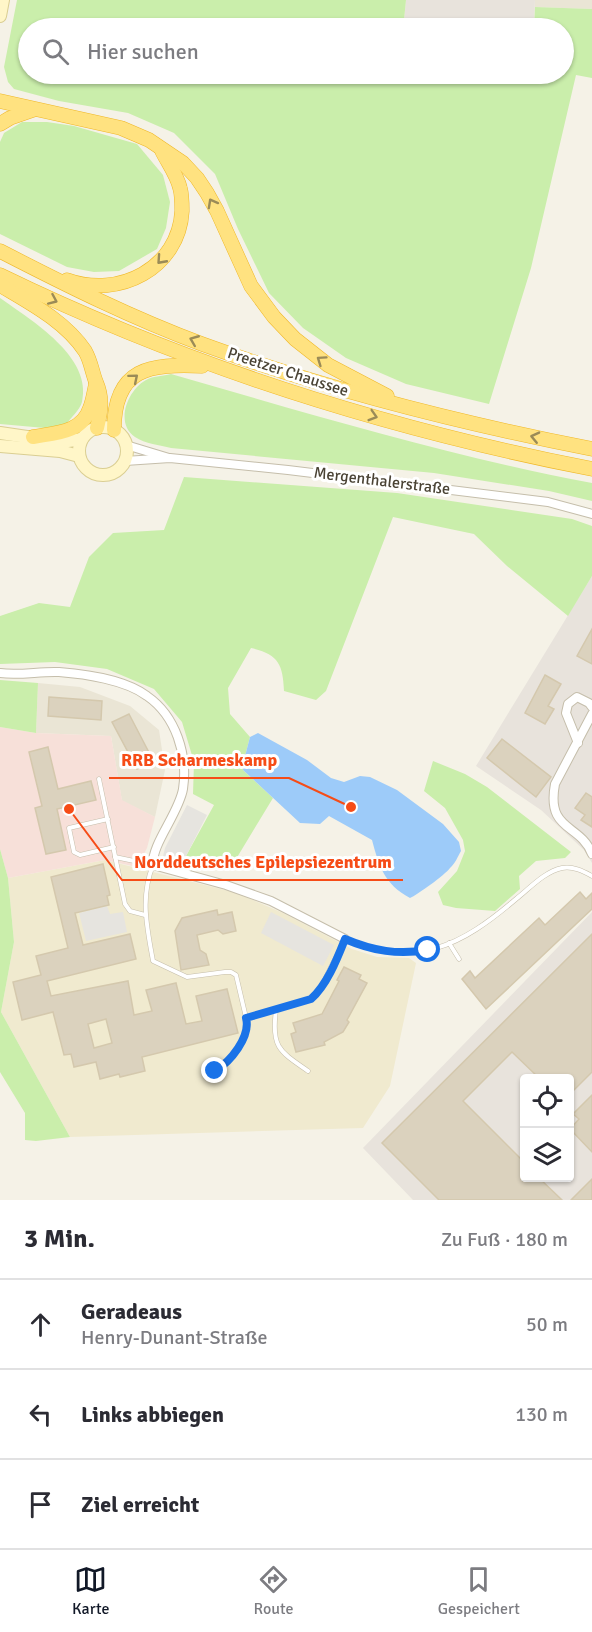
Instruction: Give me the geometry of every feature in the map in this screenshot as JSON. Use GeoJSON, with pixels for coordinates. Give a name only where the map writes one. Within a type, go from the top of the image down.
{"type":"FeatureCollection","features":[{"type":"Feature","properties":{"kind":"highway"},"geometry":{"type":"LineString","coordinates":[[0,101],[121,128],[148,140],[183,163],[197,178],[217,211],[251,286],[282,327],[328,365],[410,408]]}},
{"type":"Feature","properties":{"kind":"highway"},"geometry":{"type":"LineString","coordinates":[[0,124],[35,109]]}},
{"type":"Feature","properties":{"kind":"highway"},"geometry":{"type":"LineString","coordinates":[[17,260],[74,282],[94,285],[128,281],[145,275],[158,265],[173,245],[179,230],[182,200],[180,188],[161,149]]}},
{"type":"Feature","properties":{"kind":"highway","name":"Preetzer Chaussee"},"geometry":{"type":"LineString","coordinates":[[0,251],[96,300],[201,344],[334,388],[410,408],[592,449]]}},
{"type":"Feature","properties":{"kind":"highway","name":"Preetzer Chaussee"},"geometry":{"type":"LineString","coordinates":[[0,275],[122,331],[217,367],[411,428],[592,469]]}},
{"type":"Feature","properties":{"kind":"highway"},"geometry":{"type":"LineString","coordinates":[[0,285],[51,318],[77,342],[92,365],[99,388],[101,403],[97,428]]}},
{"type":"Feature","properties":{"kind":"highway"},"geometry":{"type":"LineString","coordinates":[[114,430],[118,398],[125,385],[141,371],[163,366],[217,367]]}},
{"type":"Feature","properties":{"kind":"highway"},"geometry":{"type":"LineString","coordinates":[[33,437],[60,433],[83,420],[90,409],[96,382]]}},
{"type":"Feature","properties":{"kind":"main road"},"geometry":{"type":"LineString","coordinates":[[0,16],[3,0]]}},
{"type":"Feature","properties":{"kind":"main road"},"geometry":{"type":"LineString","coordinates":[[106,427],[114,430],[126,444],[125,461],[117,471],[102,475],[87,470],[79,456],[82,439],[88,432],[97,428],[106,427]]}},
{"type":"Feature","properties":{"kind":"main road"},"geometry":{"type":"LineString","coordinates":[[0,433],[33,437],[45,441],[61,442],[82,439]]}},
{"type":"Feature","properties":{"kind":"main road"},"geometry":{"type":"LineString","coordinates":[[0,446],[60,451],[79,456]]}},
{"type":"Feature","properties":{"kind":"street","name":"Mergenthalerstraße"},"geometry":{"type":"LineString","coordinates":[[126,444],[170,458]]}},
{"type":"Feature","properties":{"kind":"street","name":"Mergenthalerstraße"},"geometry":{"type":"LineString","coordinates":[[125,461],[170,458],[310,472],[548,502],[592,513]]}},
{"type":"Feature","properties":{"kind":"street"},"geometry":{"type":"LineString","coordinates":[[0,673],[56,672],[102,678],[146,695],[161,708],[173,725],[180,745],[184,777],[177,810],[154,854],[153,865],[226,885],[271,901],[345,939]]}},
{"type":"Feature","properties":{"kind":"street"},"geometry":{"type":"LineString","coordinates":[[578,743],[566,713],[568,704],[577,697],[592,707]]}},
{"type":"Feature","properties":{"kind":"street"},"geometry":{"type":"LineString","coordinates":[[592,714],[555,784],[553,796],[554,811],[592,854]]}},
{"type":"Feature","properties":{"kind":"lane"},"geometry":{"type":"LineString","coordinates":[[99,779],[125,904],[130,911],[144,915]]}},
{"type":"Feature","properties":{"kind":"lane"},"geometry":{"type":"LineString","coordinates":[[108,819],[69,828],[72,844],[74,852],[80,855],[114,847]]}},
{"type":"Feature","properties":{"kind":"lane"},"geometry":{"type":"LineString","coordinates":[[115,857],[153,865],[146,888],[144,915],[153,961],[187,977],[225,972],[236,975],[248,1026],[247,1034],[230,1060],[215,1071]]}},
{"type":"Feature","properties":{"kind":"lane"},"geometry":{"type":"LineString","coordinates":[[246,1018],[311,999],[317,995],[345,939],[380,951],[428,950],[449,943],[487,923],[541,878],[553,871],[569,868],[592,876]]}},
{"type":"Feature","properties":{"kind":"lane"},"geometry":{"type":"LineString","coordinates":[[449,943],[459,959]]}},
{"type":"Feature","properties":{"kind":"lane"},"geometry":{"type":"LineString","coordinates":[[276,1010],[273,1034],[276,1042],[284,1053],[308,1071]]}},
{"type":"Feature","properties":{"kind":"shaded area"},"geometry":{"type":"Polygon","coordinates":[[[406,0],[535,0],[534,18],[404,18],[406,0]]]}},
{"type":"Feature","properties":{"kind":"shaded area"},"geometry":{"type":"Polygon","coordinates":[[[535,0],[592,0],[592,9],[535,7],[535,0]]]}},
{"type":"Feature","properties":{"kind":"shaded area"},"geometry":{"type":"Polygon","coordinates":[[[592,576],[592,863],[584,850],[541,810],[476,766],[592,576]]]}},
{"type":"Feature","properties":{"kind":"shaded area"},"geometry":{"type":"Polygon","coordinates":[[[38,683],[80,687],[130,706],[159,730],[165,770],[155,817],[122,801],[111,736],[36,733],[38,683]]]}},
{"type":"Feature","properties":{"kind":"shaded area"},"geometry":{"type":"Polygon","coordinates":[[[0,727],[36,733],[111,736],[122,800],[155,817],[147,848],[137,867],[105,860],[8,878],[0,849],[0,727]]]}},
{"type":"Feature","properties":{"kind":"shaded area"},"geometry":{"type":"Polygon","coordinates":[[[187,805],[207,815],[186,856],[184,867],[162,861],[165,848],[187,805]]]}},
{"type":"Feature","properties":{"kind":"shaded area"},"geometry":{"type":"Polygon","coordinates":[[[105,860],[237,893],[283,913],[352,949],[377,957],[409,958],[416,963],[390,1086],[363,1128],[70,1137],[1,1012],[14,942],[8,878],[105,860]]]}},
{"type":"Feature","properties":{"kind":"shaded area"},"geometry":{"type":"Polygon","coordinates":[[[107,906],[110,914],[123,912],[127,932],[86,941],[79,913],[107,906]]]}},
{"type":"Feature","properties":{"kind":"shaded area"},"geometry":{"type":"Polygon","coordinates":[[[271,912],[334,945],[323,966],[261,933],[271,912]]]}},
{"type":"Feature","properties":{"kind":"shaded area"},"geometry":{"type":"Polygon","coordinates":[[[592,912],[592,1200],[413,1200],[363,1148],[592,912]]]}},
{"type":"Feature","properties":{"kind":"green space"},"geometry":{"type":"Polygon","coordinates":[[[17,0],[406,0],[404,18],[18,18],[18,84],[574,84],[531,268],[489,404],[406,384],[346,358],[303,328],[269,293],[215,174],[174,133],[128,113],[59,101],[14,89],[8,82],[4,67],[17,0]]]}},
{"type":"Feature","properties":{"kind":"green space"},"geometry":{"type":"Polygon","coordinates":[[[535,7],[592,9],[592,78],[576,75],[574,84],[574,18],[534,18],[535,7]]]}},
{"type":"Feature","properties":{"kind":"green space"},"geometry":{"type":"Polygon","coordinates":[[[22,122],[47,122],[74,126],[137,144],[163,175],[170,202],[166,228],[157,249],[119,271],[94,272],[67,267],[0,234],[0,142],[4,133],[22,122]]]}},
{"type":"Feature","properties":{"kind":"green space"},"geometry":{"type":"Polygon","coordinates":[[[0,298],[57,341],[78,370],[83,386],[82,402],[66,425],[45,428],[0,424],[0,298]]]}},
{"type":"Feature","properties":{"kind":"green space"},"geometry":{"type":"Polygon","coordinates":[[[171,374],[433,447],[592,483],[592,501],[549,491],[434,473],[171,448],[148,443],[135,437],[129,431],[125,423],[126,406],[135,390],[148,379],[171,374]]]}},
{"type":"Feature","properties":{"kind":"green space"},"geometry":{"type":"Polygon","coordinates":[[[184,477],[397,493],[572,519],[592,526],[592,576],[568,616],[507,566],[474,534],[393,517],[326,691],[316,700],[284,691],[282,674],[277,662],[267,653],[251,648],[228,688],[230,714],[250,737],[243,770],[273,798],[230,869],[186,856],[214,805],[193,794],[194,762],[182,722],[154,689],[107,669],[55,662],[0,664],[0,616],[39,603],[70,607],[89,557],[113,533],[164,530],[184,477]]]}},
{"type":"Feature","properties":{"kind":"green space"},"geometry":{"type":"Polygon","coordinates":[[[0,680],[38,683],[36,733],[0,727],[0,680]]]}},
{"type":"Feature","properties":{"kind":"green space"},"geometry":{"type":"Polygon","coordinates":[[[433,761],[465,774],[487,787],[571,852],[565,858],[536,861],[519,876],[520,889],[495,911],[443,905],[438,892],[457,871],[465,851],[463,840],[445,808],[424,791],[433,761]]]}},
{"type":"Feature","properties":{"kind":"green space"},"geometry":{"type":"Polygon","coordinates":[[[0,849],[8,878],[14,942],[1,1012],[70,1137],[25,1140],[25,1113],[0,1072],[0,849]]]}},
{"type":"Feature","properties":{"kind":"water"},"geometry":{"type":"Polygon","coordinates":[[[258,733],[307,760],[331,778],[344,782],[360,776],[370,777],[397,790],[443,824],[459,842],[461,851],[455,862],[443,875],[414,896],[410,898],[401,893],[384,873],[372,840],[329,816],[320,824],[300,823],[243,770],[250,737],[258,733]]]}},
{"type":"Feature","properties":{"kind":"building"},"geometry":{"type":"Polygon","coordinates":[[[592,629],[592,664],[577,656],[592,629]]]}},
{"type":"Feature","properties":{"kind":"building"},"geometry":{"type":"Polygon","coordinates":[[[545,675],[561,684],[548,706],[554,709],[545,724],[525,713],[545,675]]]}},
{"type":"Feature","properties":{"kind":"building"},"geometry":{"type":"Polygon","coordinates":[[[49,697],[102,701],[101,720],[48,716],[49,697]]]}},
{"type":"Feature","properties":{"kind":"building"},"geometry":{"type":"Polygon","coordinates":[[[129,714],[154,762],[137,769],[112,722],[129,714]]]}},
{"type":"Feature","properties":{"kind":"building"},"geometry":{"type":"Polygon","coordinates":[[[502,739],[551,777],[536,797],[487,758],[502,739]]]}},
{"type":"Feature","properties":{"kind":"building"},"geometry":{"type":"Polygon","coordinates":[[[48,747],[58,789],[91,781],[96,800],[57,809],[66,850],[46,854],[35,808],[42,806],[29,752],[48,747]]]}},
{"type":"Feature","properties":{"kind":"building"},"geometry":{"type":"Polygon","coordinates":[[[586,793],[592,797],[592,827],[581,820],[585,815],[575,808],[586,793]]]}},
{"type":"Feature","properties":{"kind":"building"},"geometry":{"type":"Polygon","coordinates":[[[103,864],[110,895],[107,896],[109,905],[75,913],[83,945],[130,934],[136,959],[47,981],[51,996],[128,981],[134,1015],[152,1011],[146,990],[176,983],[186,1024],[202,1021],[196,996],[227,989],[238,1033],[142,1057],[145,1071],[120,1077],[119,1074],[100,1079],[96,1062],[74,1067],[71,1054],[64,1055],[53,1012],[22,1020],[13,982],[41,975],[36,956],[68,948],[51,877],[103,864]],[[106,1019],[88,1024],[94,1048],[112,1043],[106,1019]]]}},
{"type":"Feature","properties":{"kind":"building"},"geometry":{"type":"Polygon","coordinates":[[[580,892],[586,899],[592,893],[592,909],[486,1009],[462,979],[470,971],[475,978],[539,918],[545,925],[580,892]]]}},
{"type":"Feature","properties":{"kind":"building"},"geometry":{"type":"Polygon","coordinates":[[[217,910],[218,915],[232,912],[236,931],[223,934],[218,930],[197,935],[200,950],[206,954],[209,965],[181,970],[175,931],[182,918],[217,910]]]}},
{"type":"Feature","properties":{"kind":"building"},"geometry":{"type":"Polygon","coordinates":[[[592,934],[592,1072],[574,1090],[574,1074],[535,1074],[512,1052],[463,1101],[520,1158],[520,1182],[543,1182],[562,1200],[439,1200],[382,1143],[592,934]]]}},
{"type":"Feature","properties":{"kind":"building"},"geometry":{"type":"Polygon","coordinates":[[[344,967],[361,975],[359,979],[367,983],[347,1020],[349,1022],[343,1032],[324,1042],[325,1045],[296,1052],[291,1034],[296,1032],[293,1023],[322,1014],[344,967]]]}},
{"type":"Feature","properties":{"kind":"building"},"geometry":{"type":"Polygon","coordinates":[[[592,1095],[592,1152],[574,1133],[574,1125],[579,1119],[574,1113],[592,1095]]]}},
{"type":"Feature","properties":{"kind":"building"},"geometry":{"type":"Polygon","coordinates":[[[592,1179],[592,1200],[571,1200],[592,1179]]]}},
{"type":"Feature","properties":{"kind":"place","name":"RRB Scharmeskamp"},"geometry":{"type":"Point","coordinates":[351,807]}},
{"type":"Feature","properties":{"kind":"place","name":"Norddeutsches Epilepsiezentrum"},"geometry":{"type":"Point","coordinates":[69,809]}},
{"type":"Feature","properties":{"kind":"route"},"geometry":{"type":"LineString","coordinates":[[215,1071],[230,1060],[247,1034],[246,1018],[311,999],[317,995],[345,939],[380,951],[406,953],[428,950]]}}]}
